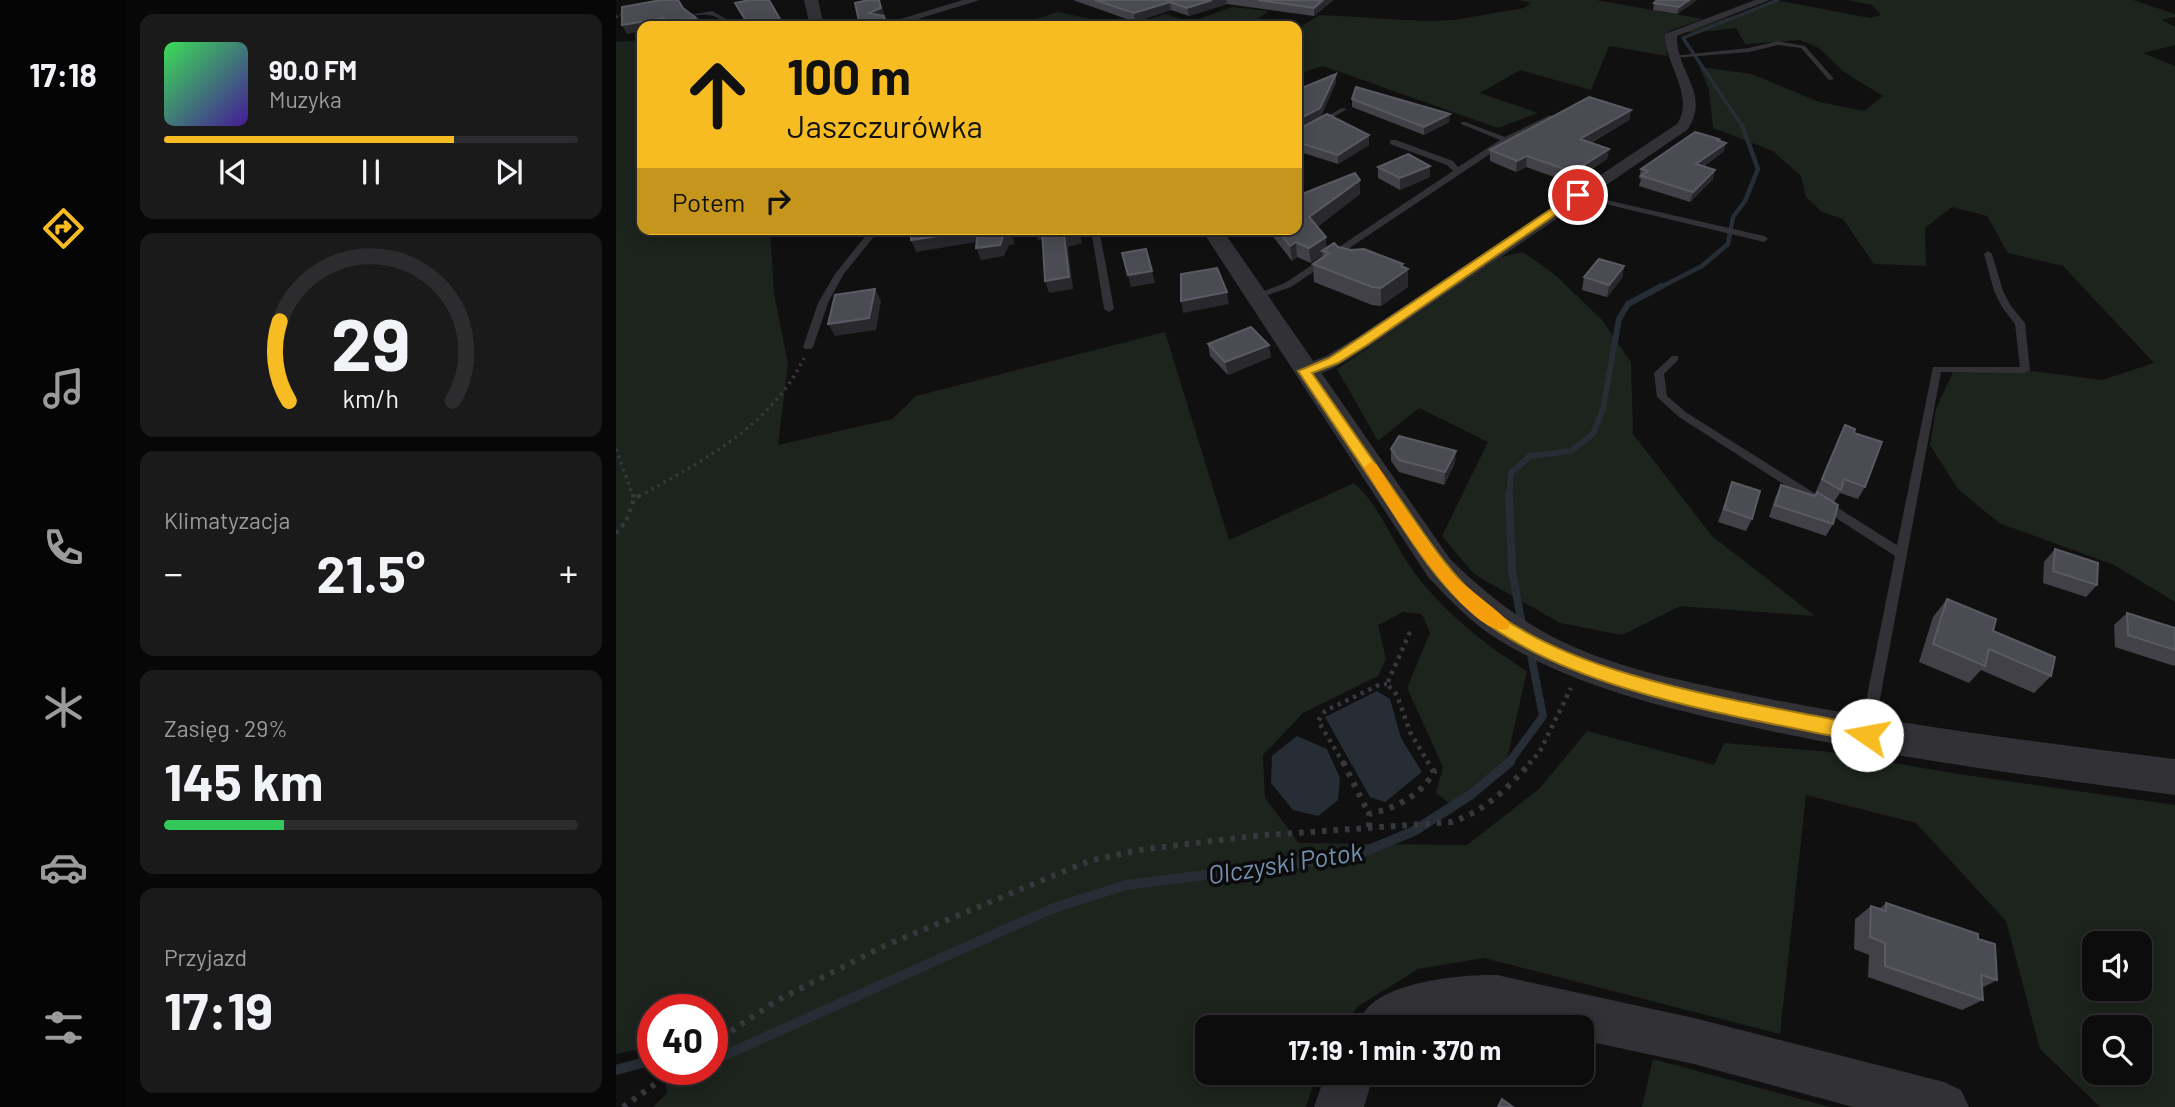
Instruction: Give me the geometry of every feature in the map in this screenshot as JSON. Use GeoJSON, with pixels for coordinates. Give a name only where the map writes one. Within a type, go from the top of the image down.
{"type":"FeatureCollection","features":[{"type":"Feature","properties":{"kind":"street"},"geometry":{"type":"LineString","coordinates":[[811,0],[816,21]]}},
{"type":"Feature","properties":{"kind":"street"},"geometry":{"type":"LineString","coordinates":[[901,21],[975,0]]}},
{"type":"Feature","properties":{"kind":"street"},"geometry":{"type":"LineString","coordinates":[[1305,371],[1333,360],[1363,342],[1689,121],[1691,104],[1680,55],[1670,37],[1676,31],[1765,0]]}},
{"type":"Feature","properties":{"kind":"street"},"geometry":{"type":"LineString","coordinates":[[1215,235],[1429,556],[1477,607],[1514,633],[1569,660],[1682,695],[1867,735],[2175,777]]}},
{"type":"Feature","properties":{"kind":"street"},"geometry":{"type":"LineString","coordinates":[[1400,1015],[1429,1001],[1466,996],[1497,998],[1575,1015]]}},
{"type":"Feature","properties":{"kind":"street"},"geometry":{"type":"LineString","coordinates":[[1594,1019],[1694,1041],[1944,1107]]}},
{"type":"Feature","properties":{"kind":"street"},"geometry":{"type":"LineString","coordinates":[[1339,1107],[1346,1085]]}},
{"type":"Feature","properties":{"kind":"lane"},"geometry":{"type":"LineString","coordinates":[[693,15],[712,13],[726,21]]}},
{"type":"Feature","properties":{"kind":"lane"},"geometry":{"type":"LineString","coordinates":[[1680,55],[1749,50],[1778,43],[1803,47],[1831,79]]}},
{"type":"Feature","properties":{"kind":"lane"},"geometry":{"type":"LineString","coordinates":[[1302,133],[1344,109]]}},
{"type":"Feature","properties":{"kind":"lane"},"geometry":{"type":"LineString","coordinates":[[1256,296],[1288,285],[1505,140],[1550,117]]}},
{"type":"Feature","properties":{"kind":"lane"},"geometry":{"type":"LineString","coordinates":[[1463,123],[1505,140]]}},
{"type":"Feature","properties":{"kind":"lane"},"geometry":{"type":"LineString","coordinates":[[1393,142],[1450,163],[1457,171]]}},
{"type":"Feature","properties":{"kind":"lane"},"geometry":{"type":"LineString","coordinates":[[1578,195],[1764,239]]}},
{"type":"Feature","properties":{"kind":"lane"},"geometry":{"type":"LineString","coordinates":[[808,347],[823,303],[839,274],[871,235]]}},
{"type":"Feature","properties":{"kind":"lane"},"geometry":{"type":"LineString","coordinates":[[1096,235],[1109,309]]}},
{"type":"Feature","properties":{"kind":"lane"},"geometry":{"type":"LineString","coordinates":[[1867,735],[1937,369],[2025,370],[2020,323],[2005,308],[1995,289],[1988,254]]}},
{"type":"Feature","properties":{"kind":"lane"},"geometry":{"type":"LineString","coordinates":[[1675,358],[1658,373],[1662,397],[1683,415],[1901,554]]}},
{"type":"Feature","properties":{"kind":"path"},"geometry":{"type":"LineString","coordinates":[[616,17],[625,13]]}},
{"type":"Feature","properties":{"kind":"path"},"geometry":{"type":"LineString","coordinates":[[634,499],[740,434],[774,407],[803,362],[808,347]]}},
{"type":"Feature","properties":{"kind":"path"},"geometry":{"type":"LineString","coordinates":[[616,449],[634,499],[626,522],[616,533]]}},
{"type":"Feature","properties":{"kind":"path"},"geometry":{"type":"LineString","coordinates":[[1387,684],[1410,632]]}},
{"type":"Feature","properties":{"kind":"path"},"geometry":{"type":"LineString","coordinates":[[728,1033],[776,1001],[884,946],[1089,861],[1139,850],[1253,836],[1452,822],[1476,814],[1514,781],[1540,751],[1569,660]]}},
{"type":"Feature","properties":{"kind":"path"},"geometry":{"type":"LineString","coordinates":[[1369,827],[1369,814],[1347,769],[1318,721],[1320,716],[1379,685],[1387,684]]}},
{"type":"Feature","properties":{"kind":"path"},"geometry":{"type":"LineString","coordinates":[[1369,814],[1385,812],[1406,801],[1430,780],[1434,772],[1410,732],[1397,695],[1387,684]]}},
{"type":"Feature","properties":{"kind":"path"},"geometry":{"type":"LineString","coordinates":[[623,1107],[655,1085]]}},
{"type":"Feature","properties":{"kind":"shaded area"},"geometry":{"type":"Polygon","coordinates":[[[1518,0],[1596,0],[1703,19],[1669,31],[1666,36],[1667,56],[1609,46],[1591,90],[1520,70],[1480,93],[1538,113],[1498,128],[1323,66],[1302,72],[1302,26],[1320,15],[1454,20],[1524,8],[1531,3],[1518,0]]]}},
{"type":"Feature","properties":{"kind":"shaded area"},"geometry":{"type":"Polygon","coordinates":[[[1847,0],[2133,0],[2175,14],[2175,17],[2161,20],[2175,27],[2175,45],[2143,53],[2175,66],[2175,602],[2114,565],[1999,523],[1958,489],[1930,445],[1936,409],[1953,372],[2025,370],[2102,380],[2154,363],[2063,266],[2008,253],[1987,216],[1952,207],[1925,228],[1926,266],[1874,264],[1843,219],[1822,212],[1806,197],[1801,176],[1773,151],[1713,128],[1709,90],[1700,67],[1752,74],[1819,102],[1864,111],[1883,96],[1844,72],[1819,48],[1800,40],[1745,44],[1736,28],[1693,33],[1685,31],[1781,1],[1870,18],[1881,15],[1872,5],[1847,0]]]}},
{"type":"Feature","properties":{"kind":"shaded area"},"geometry":{"type":"Polygon","coordinates":[[[1232,7],[1269,11],[1255,21],[1193,21],[1232,7]]]}},
{"type":"Feature","properties":{"kind":"shaded area"},"geometry":{"type":"Polygon","coordinates":[[[1058,12],[1101,21],[1030,21],[1058,12]]]}},
{"type":"Feature","properties":{"kind":"shaded area"},"geometry":{"type":"Polygon","coordinates":[[[1165,14],[1187,21],[1143,21],[1165,14]]]}},
{"type":"Feature","properties":{"kind":"shaded area"},"geometry":{"type":"Polygon","coordinates":[[[637,40],[637,235],[770,235],[774,293],[788,364],[778,445],[892,419],[916,396],[1165,332],[1229,540],[1354,483],[1379,513],[1406,561],[1438,601],[1481,639],[1527,671],[1507,759],[1450,804],[1436,793],[1443,767],[1407,688],[1430,633],[1422,614],[1403,612],[1378,625],[1386,659],[1378,676],[1303,713],[1263,755],[1265,798],[1299,843],[1467,845],[1540,788],[1587,731],[1714,765],[1724,743],[1830,752],[1958,774],[2175,805],[2175,1107],[2100,1107],[2040,1049],[2006,921],[1916,823],[1806,795],[1780,1034],[1484,958],[1418,969],[1357,1007],[1352,1015],[1195,1015],[1195,1085],[1313,1085],[1306,1107],[653,1107],[667,1093],[666,1085],[728,1085],[728,994],[637,994],[637,1049],[616,1054],[616,42],[637,40]]]}},
{"type":"Feature","properties":{"kind":"shaded area"},"geometry":{"type":"Polygon","coordinates":[[[1523,252],[1554,274],[1602,320],[1631,362],[1633,434],[1712,536],[1815,616],[1680,606],[1622,635],[1560,623],[1474,574],[1442,536],[1488,442],[1419,408],[1378,441],[1337,369],[1501,257],[1523,252]]]}},
{"type":"Feature","properties":{"kind":"shaded area"},"geometry":{"type":"Polygon","coordinates":[[[1377,691],[1390,699],[1401,738],[1422,772],[1385,802],[1370,797],[1325,717],[1377,691]]]}},
{"type":"Feature","properties":{"kind":"shaded area"},"geometry":{"type":"Polygon","coordinates":[[[1297,736],[1327,749],[1340,778],[1338,800],[1318,816],[1293,810],[1271,783],[1272,756],[1297,736]]]}},
{"type":"Feature","properties":{"kind":"shaded area"},"geometry":{"type":"Polygon","coordinates":[[[1653,1059],[1830,1107],[1642,1107],[1653,1059]]]}},
{"type":"Feature","properties":{"kind":"building"},"geometry":{"type":"Polygon","coordinates":[[[661,0],[678,0],[683,8],[696,18],[665,21],[664,18],[622,25],[622,7],[661,0]]]}},
{"type":"Feature","properties":{"kind":"building"},"geometry":{"type":"Polygon","coordinates":[[[769,0],[781,21],[746,21],[735,3],[769,0]]]}},
{"type":"Feature","properties":{"kind":"building"},"geometry":{"type":"Polygon","coordinates":[[[879,0],[881,8],[869,13],[884,16],[885,21],[859,21],[855,3],[879,0]]]}},
{"type":"Feature","properties":{"kind":"building"},"geometry":{"type":"Polygon","coordinates":[[[1095,0],[1212,0],[1187,8],[1170,2],[1134,13],[1095,0]]]}},
{"type":"Feature","properties":{"kind":"building"},"geometry":{"type":"Polygon","coordinates":[[[1258,0],[1323,0],[1314,8],[1258,0]]]}},
{"type":"Feature","properties":{"kind":"building"},"geometry":{"type":"Polygon","coordinates":[[[1657,0],[1689,0],[1679,7],[1654,3],[1657,0]]]}},
{"type":"Feature","properties":{"kind":"building"},"geometry":{"type":"Polygon","coordinates":[[[1336,74],[1320,108],[1302,117],[1302,88],[1336,74]]]}},
{"type":"Feature","properties":{"kind":"building"},"geometry":{"type":"Polygon","coordinates":[[[1356,87],[1450,114],[1424,127],[1352,99],[1356,87]]]}},
{"type":"Feature","properties":{"kind":"building"},"geometry":{"type":"Polygon","coordinates":[[[1589,97],[1631,110],[1580,139],[1609,149],[1573,172],[1527,156],[1517,161],[1490,150],[1589,97]]]}},
{"type":"Feature","properties":{"kind":"building"},"geometry":{"type":"Polygon","coordinates":[[[1327,114],[1369,135],[1338,155],[1302,144],[1302,127],[1327,114]]]}},
{"type":"Feature","properties":{"kind":"building"},"geometry":{"type":"Polygon","coordinates":[[[1695,132],[1726,143],[1696,164],[1715,170],[1693,192],[1641,176],[1648,171],[1641,169],[1695,132]]]}},
{"type":"Feature","properties":{"kind":"building"},"geometry":{"type":"Polygon","coordinates":[[[1408,154],[1430,166],[1400,178],[1378,167],[1408,154]]]}},
{"type":"Feature","properties":{"kind":"building"},"geometry":{"type":"Polygon","coordinates":[[[1355,173],[1360,180],[1309,217],[1326,237],[1309,248],[1296,242],[1290,246],[1282,235],[1302,235],[1302,194],[1355,173]]]}},
{"type":"Feature","properties":{"kind":"building"},"geometry":{"type":"Polygon","coordinates":[[[911,235],[944,235],[911,240],[911,235]]]}},
{"type":"Feature","properties":{"kind":"building"},"geometry":{"type":"Polygon","coordinates":[[[977,235],[1004,235],[1000,245],[976,248],[977,235]]]}},
{"type":"Feature","properties":{"kind":"building"},"geometry":{"type":"Polygon","coordinates":[[[1042,235],[1064,235],[1069,277],[1045,281],[1042,235]]]}},
{"type":"Feature","properties":{"kind":"building"},"geometry":{"type":"Polygon","coordinates":[[[1334,243],[1338,247],[1351,250],[1364,249],[1403,264],[1401,266],[1408,269],[1381,288],[1313,264],[1329,253],[1322,251],[1334,243]]]}},
{"type":"Feature","properties":{"kind":"building"},"geometry":{"type":"Polygon","coordinates":[[[1146,249],[1152,271],[1128,275],[1122,253],[1146,249]]]}},
{"type":"Feature","properties":{"kind":"building"},"geometry":{"type":"Polygon","coordinates":[[[1599,259],[1624,266],[1609,285],[1584,277],[1599,259]]]}},
{"type":"Feature","properties":{"kind":"building"},"geometry":{"type":"Polygon","coordinates":[[[1217,268],[1227,292],[1181,301],[1181,274],[1217,268]]]}},
{"type":"Feature","properties":{"kind":"building"},"geometry":{"type":"Polygon","coordinates":[[[875,289],[869,318],[828,324],[835,295],[875,289]]]}},
{"type":"Feature","properties":{"kind":"building"},"geometry":{"type":"Polygon","coordinates":[[[1251,327],[1269,345],[1225,362],[1208,344],[1251,327]]]}},
{"type":"Feature","properties":{"kind":"building"},"geometry":{"type":"Polygon","coordinates":[[[1845,425],[1855,429],[1854,433],[1882,442],[1865,487],[1844,479],[1841,490],[1822,479],[1845,425]]]}},
{"type":"Feature","properties":{"kind":"building"},"geometry":{"type":"Polygon","coordinates":[[[1399,436],[1456,451],[1445,472],[1399,460],[1391,449],[1399,436]]]}},
{"type":"Feature","properties":{"kind":"building"},"geometry":{"type":"Polygon","coordinates":[[[1732,482],[1760,491],[1752,519],[1724,509],[1732,482]]]}},
{"type":"Feature","properties":{"kind":"building"},"geometry":{"type":"Polygon","coordinates":[[[1781,485],[1815,496],[1817,492],[1838,505],[1833,524],[1775,505],[1781,485]]]}},
{"type":"Feature","properties":{"kind":"building"},"geometry":{"type":"Polygon","coordinates":[[[2055,549],[2098,563],[2097,585],[2053,571],[2055,549]]]}},
{"type":"Feature","properties":{"kind":"building"},"geometry":{"type":"Polygon","coordinates":[[[1947,599],[1996,619],[1993,631],[2055,657],[2051,676],[1989,649],[1985,666],[1933,644],[1947,599]]]}},
{"type":"Feature","properties":{"kind":"building"},"geometry":{"type":"Polygon","coordinates":[[[2127,613],[2175,628],[2175,650],[2128,635],[2127,613]]]}},
{"type":"Feature","properties":{"kind":"building"},"geometry":{"type":"Polygon","coordinates":[[[1886,903],[1978,934],[1978,939],[1995,944],[1997,980],[1981,975],[1983,1000],[1885,966],[1885,943],[1870,937],[1871,906],[1886,911],[1886,903]]]}},
{"type":"Feature","properties":{"kind":"building"},"geometry":{"type":"Polygon","coordinates":[[[1502,1099],[1513,1107],[1498,1107],[1502,1099]]]}},
{"type":"Feature","properties":{"kind":"waterway","name":"Olczyski Potok"},"geometry":{"type":"LineString","coordinates":[[1742,126],[1683,38],[1778,0]]}},
{"type":"Feature","properties":{"kind":"waterway","name":"Olczyski Potok"},"geometry":{"type":"LineString","coordinates":[[1659,288],[1702,266],[1728,244],[1733,217],[1745,201],[1758,169],[1742,126]]}},
{"type":"Feature","properties":{"kind":"waterway","name":"Olczyski Potok"},"geometry":{"type":"LineString","coordinates":[[1509,495],[1511,473],[1530,456],[1571,451],[1593,434],[1603,409],[1619,319],[1628,304],[1662,286]]}},
{"type":"Feature","properties":{"kind":"waterway","name":"Olczyski Potok"},"geometry":{"type":"LineString","coordinates":[[1509,495],[1512,570],[1522,625]]}},
{"type":"Feature","properties":{"kind":"waterway","name":"Olczyski Potok"},"geometry":{"type":"LineString","coordinates":[[1509,763],[1543,716],[1530,650]]}},
{"type":"Feature","properties":{"kind":"waterway","name":"Olczyski Potok"},"geometry":{"type":"LineString","coordinates":[[728,1054],[1051,909],[1126,885],[1354,856],[1414,831],[1470,795],[1509,763]]}},
{"type":"Feature","properties":{"kind":"waterway","name":"Olczyski Potok"},"geometry":{"type":"LineString","coordinates":[[616,1070],[637,1064]]}},
{"type":"Feature","properties":{"kind":"slow traffic"},"geometry":{"type":"LineString","coordinates":[[1371,467],[1429,556],[1448,579],[1477,607],[1502,624]]}},
{"type":"Feature","properties":{"kind":"route"},"geometry":{"type":"LineString","coordinates":[[1578,195],[1363,342],[1321,366],[1305,371],[1429,556],[1456,588],[1477,607],[1514,633],[1582,666],[1606,674],[1682,695],[1867,735]]}}]}
